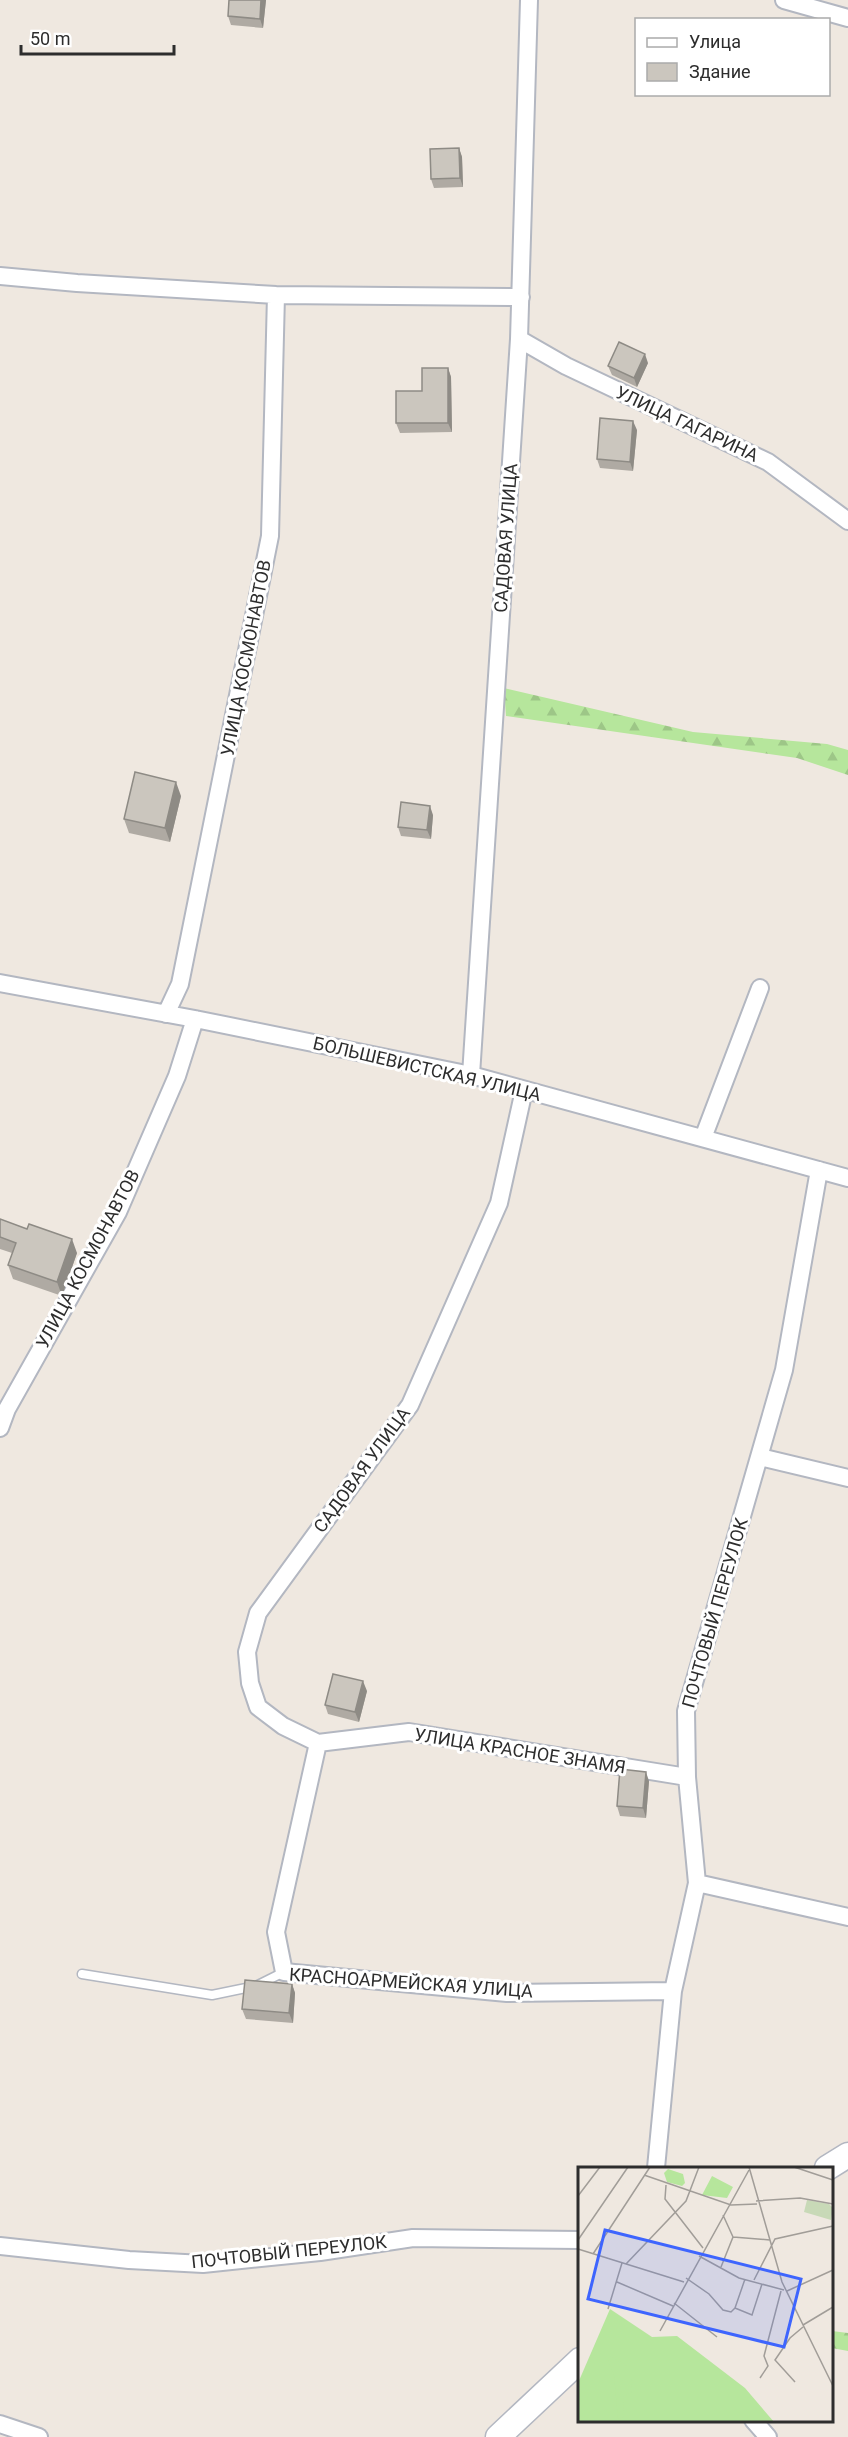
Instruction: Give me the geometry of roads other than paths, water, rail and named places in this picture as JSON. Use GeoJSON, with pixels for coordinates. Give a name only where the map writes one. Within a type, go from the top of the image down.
{"type":"FeatureCollection","features":[{"type":"Feature","properties":{"kind":"main road"},"geometry":{"type":"LineString","coordinates":[[830,2167],[848,2155]]}},
{"type":"Feature","properties":{"kind":"main road"},"geometry":{"type":"LineString","coordinates":[[498,2437],[578,2361]]}},
{"type":"Feature","properties":{"kind":"street","name":"САДОВАЯ УЛИЦА"},"geometry":{"type":"LineString","coordinates":[[471,1075],[519,339],[529,0]]}},
{"type":"Feature","properties":{"kind":"street"},"geometry":{"type":"LineString","coordinates":[[784,0],[848,18]]}},
{"type":"Feature","properties":{"kind":"street"},"geometry":{"type":"LineString","coordinates":[[0,276],[276,295],[521,297]]}},
{"type":"Feature","properties":{"kind":"street","name":"УЛИЦА КОСМОНАВТОВ"},"geometry":{"type":"LineString","coordinates":[[166,1014],[180,984],[270,537],[276,295]]}},
{"type":"Feature","properties":{"kind":"street","name":"УЛИЦА ГАГАРИНА"},"geometry":{"type":"LineString","coordinates":[[519,339],[566,366],[768,462],[848,521]]}},
{"type":"Feature","properties":{"kind":"street","name":"БОЛЬШЕВИСТСКАЯ УЛИЦА"},"geometry":{"type":"LineString","coordinates":[[0,983],[195,1019],[471,1075],[848,1178]]}},
{"type":"Feature","properties":{"kind":"street"},"geometry":{"type":"LineString","coordinates":[[703,1138],[760,988]]}},
{"type":"Feature","properties":{"kind":"street","name":"УЛИЦА КОСМОНАВТОВ"},"geometry":{"type":"LineString","coordinates":[[0,1428],[7,1410],[118,1212],[177,1076],[195,1019]]}},
{"type":"Feature","properties":{"kind":"street","name":"САДОВАЯ УЛИЦА"},"geometry":{"type":"LineString","coordinates":[[318,1743],[283,1726],[258,1707],[250,1683],[247,1652],[258,1613],[410,1405],[499,1203],[524,1090]]}},
{"type":"Feature","properties":{"kind":"street","name":"ПОЧТОВЫЙ ПЕРЕУЛОК"},"geometry":{"type":"LineString","coordinates":[[656,2167],[673,1991],[697,1883],[687,1777],[686,1711],[784,1370],[819,1170]]}},
{"type":"Feature","properties":{"kind":"street"},"geometry":{"type":"LineString","coordinates":[[760,1457],[848,1478]]}},
{"type":"Feature","properties":{"kind":"street","name":"УЛИЦА КРАСНОЕ ЗНАМЯ"},"geometry":{"type":"LineString","coordinates":[[318,1743],[409,1732],[687,1777]]}},
{"type":"Feature","properties":{"kind":"street"},"geometry":{"type":"LineString","coordinates":[[284,1972],[276,1932],[318,1743]]}},
{"type":"Feature","properties":{"kind":"street"},"geometry":{"type":"LineString","coordinates":[[697,1883],[848,1917]]}},
{"type":"Feature","properties":{"kind":"street","name":"КРАСНОАРМЕЙСКАЯ УЛИЦА"},"geometry":{"type":"LineString","coordinates":[[284,1972],[507,1993],[673,1991]]}},
{"type":"Feature","properties":{"kind":"street","name":"ПОЧТОВЫЙ ПЕРЕУЛОК"},"geometry":{"type":"LineString","coordinates":[[0,2246],[129,2260],[203,2264],[320,2252],[412,2238],[578,2240]]}},
{"type":"Feature","properties":{"kind":"street"},"geometry":{"type":"LineString","coordinates":[[754,2422],[768,2437]]}},
{"type":"Feature","properties":{"kind":"street"},"geometry":{"type":"LineString","coordinates":[[0,2424],[39,2437]]}},
{"type":"Feature","properties":{"kind":"lane","name":"КРАСНОАРМЕЙСКАЯ УЛИЦА"},"geometry":{"type":"LineString","coordinates":[[82,1974],[212,1995],[256,1986],[284,1972]]}}]}
